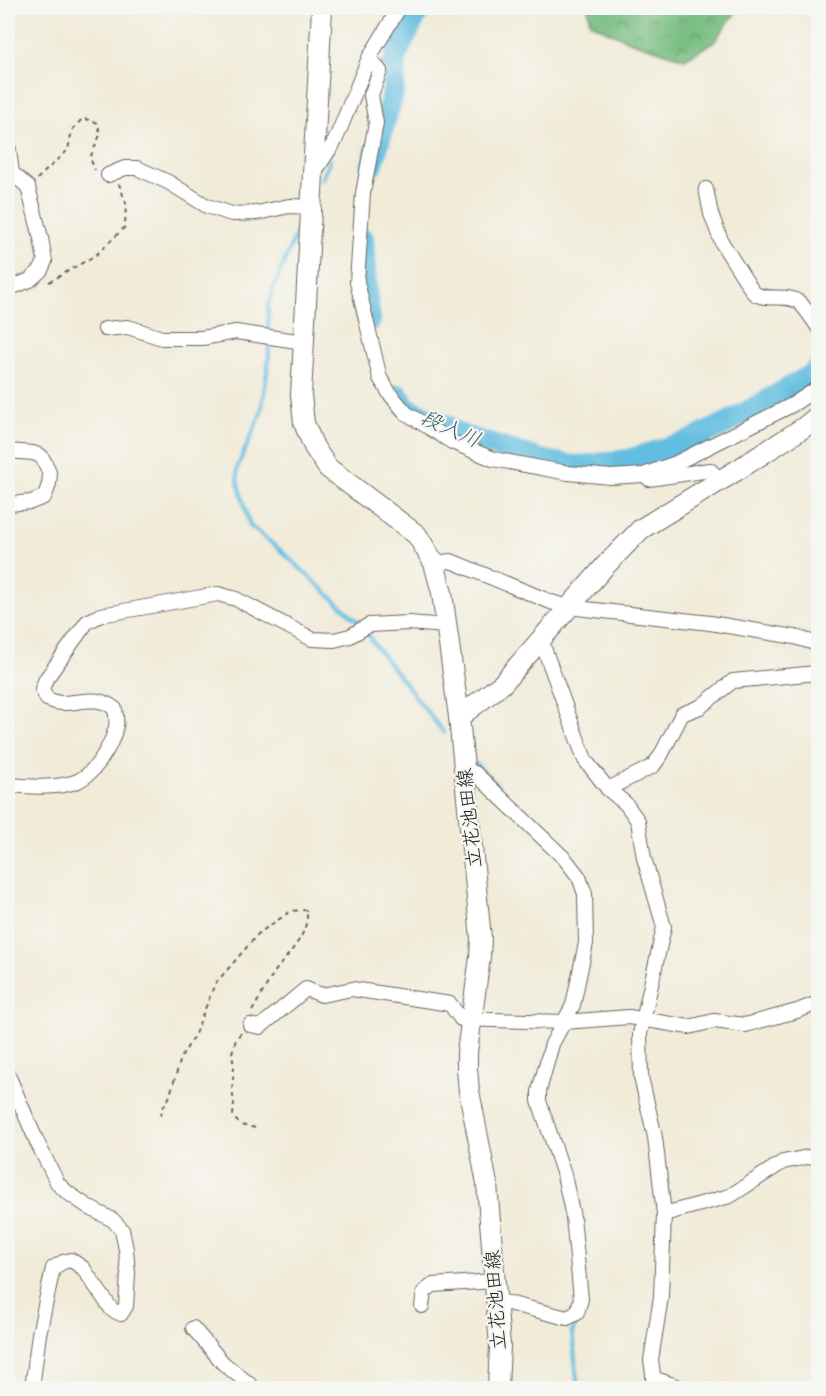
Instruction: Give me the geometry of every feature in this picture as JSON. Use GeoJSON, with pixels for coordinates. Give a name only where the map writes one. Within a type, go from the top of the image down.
{"type":"FeatureCollection","features":[{"type":"Feature","properties":{"kind":"main road","name":"立花池田線"},"geometry":{"type":"LineString","coordinates":[[322,8],[301,395],[304,423],[314,447],[328,468],[417,534],[434,562],[442,593],[459,717],[481,938],[466,1069],[487,1184],[500,1346],[498,1389]]}},
{"type":"Feature","properties":{"kind":"main road"},"geometry":{"type":"LineString","coordinates":[[459,717],[502,684],[604,566],[641,529],[721,481],[819,416]]}},
{"type":"Feature","properties":{"kind":"street"},"geometry":{"type":"LineString","coordinates":[[313,176],[335,141],[369,58],[399,8]]}},
{"type":"Feature","properties":{"kind":"street"},"geometry":{"type":"LineString","coordinates":[[369,58],[380,71],[371,95],[376,123],[363,194],[357,282],[380,378],[406,413],[452,442],[494,459],[568,473],[611,477],[642,475],[691,457],[792,405],[819,388]]}},
{"type":"Feature","properties":{"kind":"street"},"geometry":{"type":"LineString","coordinates":[[8,143],[12,173],[28,187],[42,238],[45,261],[41,270],[30,280],[8,289]]}},
{"type":"Feature","properties":{"kind":"street"},"geometry":{"type":"LineString","coordinates":[[111,174],[125,168],[137,168],[168,182],[207,206],[232,214],[257,213],[290,206],[311,207]]}},
{"type":"Feature","properties":{"kind":"street"},"geometry":{"type":"LineString","coordinates":[[706,189],[711,214],[722,243],[753,292],[757,296],[780,297],[799,302],[819,327]]}},
{"type":"Feature","properties":{"kind":"street"},"geometry":{"type":"LineString","coordinates":[[105,329],[128,327],[162,338],[202,338],[236,332],[304,342]]}},
{"type":"Feature","properties":{"kind":"street"},"geometry":{"type":"LineString","coordinates":[[8,451],[41,456],[49,469],[50,485],[45,497],[31,502],[8,504]]}},
{"type":"Feature","properties":{"kind":"street"},"geometry":{"type":"LineString","coordinates":[[642,475],[650,479],[710,470],[721,481]]}},
{"type":"Feature","properties":{"kind":"street"},"geometry":{"type":"LineString","coordinates":[[434,562],[451,561],[568,608],[710,622],[795,637],[819,644]]}},
{"type":"Feature","properties":{"kind":"street"},"geometry":{"type":"LineString","coordinates":[[8,785],[54,787],[75,783],[94,768],[107,750],[117,725],[115,709],[108,703],[96,699],[60,703],[47,699],[42,689],[46,679],[87,622],[101,615],[218,594],[236,599],[312,639],[334,640],[350,636],[369,625],[409,623],[446,626]]}},
{"type":"Feature","properties":{"kind":"street"},"geometry":{"type":"LineString","coordinates":[[541,639],[585,760],[608,789],[626,804],[638,821],[644,858],[664,927],[640,1034],[641,1077],[655,1137],[664,1214],[661,1297],[651,1360],[654,1383],[682,1389]]}},
{"type":"Feature","properties":{"kind":"street"},"geometry":{"type":"LineString","coordinates":[[608,789],[653,766],[682,714],[700,707],[733,681],[817,673]]}},
{"type":"Feature","properties":{"kind":"street"},"geometry":{"type":"LineString","coordinates":[[422,1305],[423,1292],[432,1285],[496,1291],[567,1318],[577,1313],[581,1299],[573,1217],[564,1175],[539,1101],[538,1091],[552,1044],[573,1005],[586,943],[585,894],[579,877],[565,859],[475,773],[464,770]]}},
{"type":"Feature","properties":{"kind":"street"},"geometry":{"type":"LineString","coordinates":[[250,1024],[260,1027],[306,989],[322,995],[352,989],[450,1004],[461,1019],[564,1022],[629,1017],[689,1028],[714,1022],[745,1025],[797,1011],[819,1002]]}},
{"type":"Feature","properties":{"kind":"street"},"geometry":{"type":"LineString","coordinates":[[8,1075],[58,1184],[90,1208],[113,1220],[122,1230],[128,1273],[126,1306],[122,1314],[112,1310],[83,1268],[71,1260],[53,1268],[39,1334],[32,1389]]}},
{"type":"Feature","properties":{"kind":"street"},"geometry":{"type":"LineString","coordinates":[[664,1214],[730,1196],[783,1162],[819,1155]]}},
{"type":"Feature","properties":{"kind":"street"},"geometry":{"type":"LineString","coordinates":[[193,1328],[223,1364],[254,1389]]}},
{"type":"Feature","properties":{"kind":"path"},"geometry":{"type":"LineString","coordinates":[[28,187],[68,150],[72,130],[83,118],[98,123],[100,135],[90,158],[96,172],[111,174],[126,203],[124,226],[96,255],[45,283]]}},
{"type":"Feature","properties":{"kind":"path"},"geometry":{"type":"LineString","coordinates":[[161,1116],[182,1058],[195,1034],[215,984],[259,933],[291,911],[307,910],[308,922],[297,945],[273,974],[251,1013],[250,1024],[236,1039],[232,1053],[233,1116],[240,1125],[256,1128]]}},
{"type":"Feature","properties":{"kind":"green space"},"geometry":{"type":"Polygon","coordinates":[[[588,8],[739,8],[714,42],[685,59],[629,41],[590,23],[588,8]]]}},
{"type":"Feature","properties":{"kind":"waterway","name":"段入川"},"geometry":{"type":"LineString","coordinates":[[372,165],[393,94],[396,55],[420,8]]}},
{"type":"Feature","properties":{"kind":"waterway"},"geometry":{"type":"LineString","coordinates":[[363,90],[372,70],[396,55]]}},
{"type":"Feature","properties":{"kind":"waterway"},"geometry":{"type":"LineString","coordinates":[[321,180],[330,160]]}},
{"type":"Feature","properties":{"kind":"waterway"},"geometry":{"type":"LineString","coordinates":[[302,219],[268,307],[269,358],[261,413],[237,468],[238,483],[250,526],[279,549],[362,625]]}},
{"type":"Feature","properties":{"kind":"waterway","name":"段入川"},"geometry":{"type":"LineString","coordinates":[[363,239],[370,320]]}},
{"type":"Feature","properties":{"kind":"waterway","name":"段入川"},"geometry":{"type":"LineString","coordinates":[[398,395],[407,408],[447,426],[460,435],[545,461],[574,466],[591,465],[628,460],[690,441],[729,422],[818,369]]}},
{"type":"Feature","properties":{"kind":"waterway"},"geometry":{"type":"LineString","coordinates":[[366,631],[444,733]]}},
{"type":"Feature","properties":{"kind":"waterway"},"geometry":{"type":"LineString","coordinates":[[475,763],[497,785]]}},
{"type":"Feature","properties":{"kind":"waterway"},"geometry":{"type":"LineString","coordinates":[[578,1388],[572,1332],[580,1316]]}}]}
